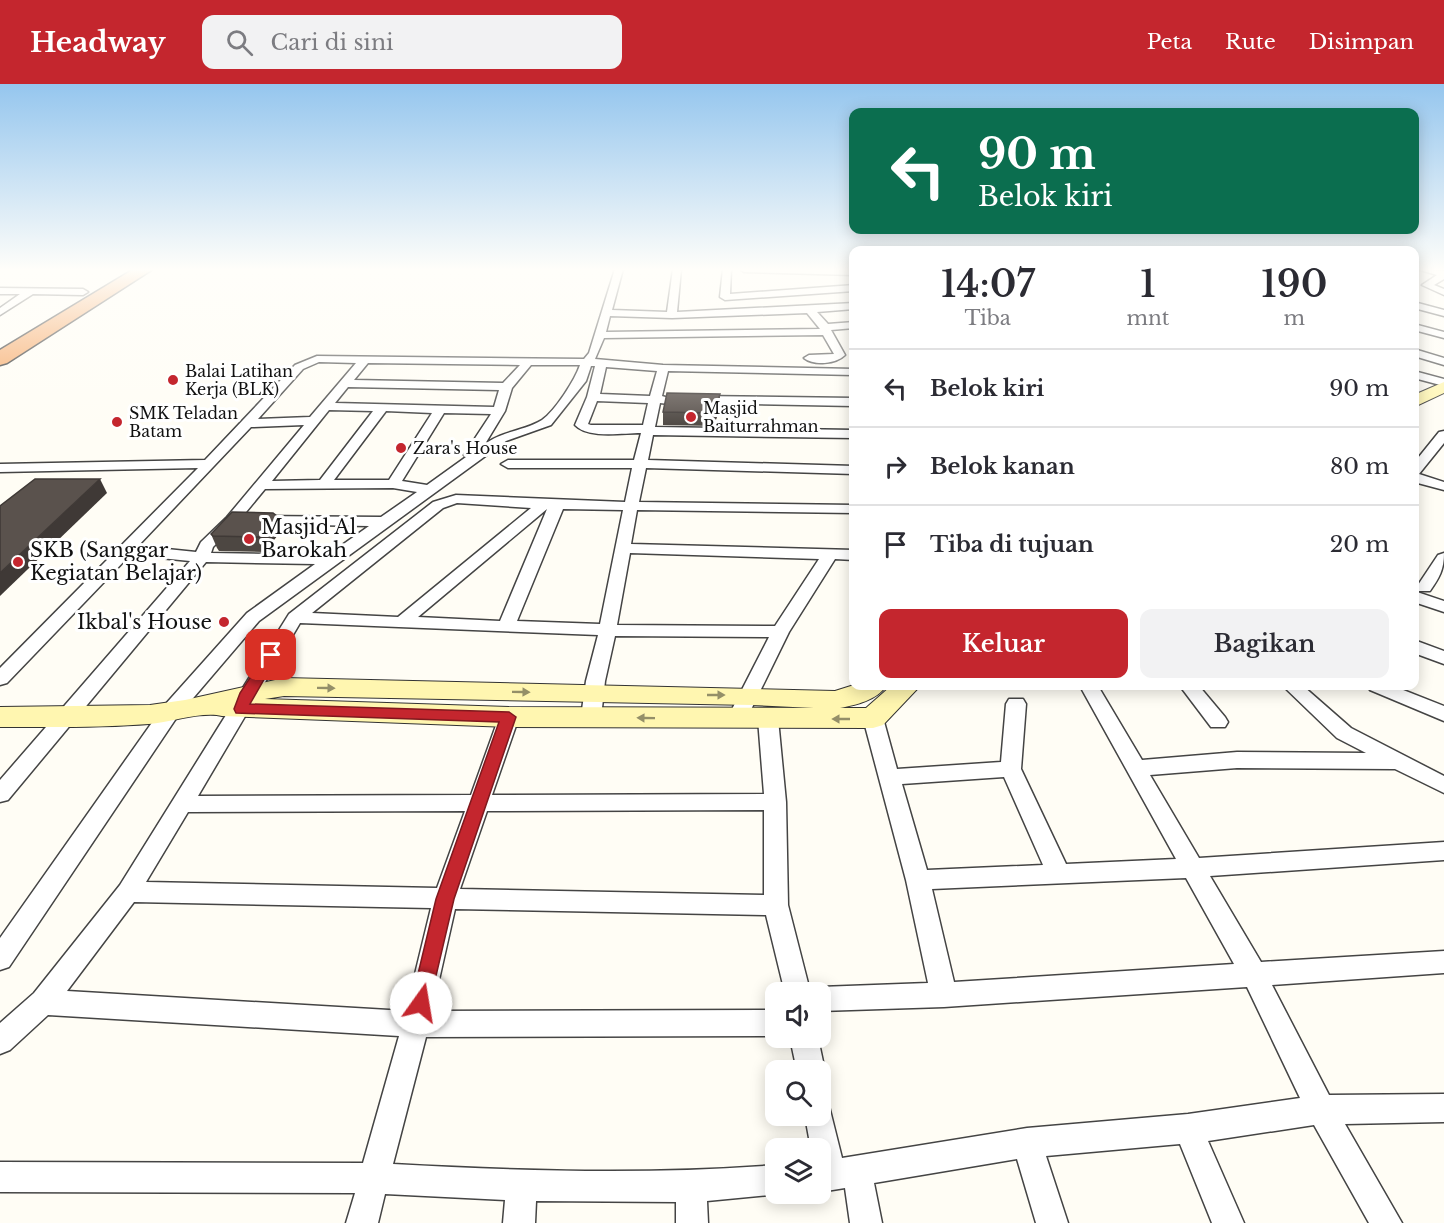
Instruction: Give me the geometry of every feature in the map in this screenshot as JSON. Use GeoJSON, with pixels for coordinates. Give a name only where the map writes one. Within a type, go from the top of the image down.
{"type":"FeatureCollection","features":[{"type":"Feature","properties":{"kind":"highway"},"geometry":{"type":"LineString","coordinates":[[0,341],[32,322]]}},
{"type":"Feature","properties":{"kind":"highway"},"geometry":{"type":"LineString","coordinates":[[0,359],[59,322]]}},
{"type":"Feature","properties":{"kind":"street"},"geometry":{"type":"LineString","coordinates":[[602,322],[594,360],[593,397],[582,427],[849,434]]}},
{"type":"Feature","properties":{"kind":"street"},"geometry":{"type":"LineString","coordinates":[[795,358],[831,359],[838,356],[820,322]]}},
{"type":"Feature","properties":{"kind":"street"},"geometry":{"type":"LineString","coordinates":[[1419,328],[1439,334],[1444,324]]}},
{"type":"Feature","properties":{"kind":"street"},"geometry":{"type":"LineString","coordinates":[[599,335],[825,329],[849,326]]}},
{"type":"Feature","properties":{"kind":"street"},"geometry":{"type":"LineString","coordinates":[[1419,354],[1444,362]]}},
{"type":"Feature","properties":{"kind":"street"},"geometry":{"type":"LineString","coordinates":[[0,679],[299,367],[317,359],[513,360],[527,363],[653,355]]}},
{"type":"Feature","properties":{"kind":"street"},"geometry":{"type":"LineString","coordinates":[[0,794],[67,718],[202,557],[206,545],[232,520],[311,421],[365,359]]}},
{"type":"Feature","properties":{"kind":"street"},"geometry":{"type":"LineString","coordinates":[[594,360],[663,368],[849,372]]}},
{"type":"Feature","properties":{"kind":"street"},"geometry":{"type":"LineString","coordinates":[[0,959],[170,712],[253,617],[329,560],[388,522],[501,438],[547,422],[594,360]]}},
{"type":"Feature","properties":{"kind":"street"},"geometry":{"type":"LineString","coordinates":[[468,461],[499,411],[506,387],[527,363]]}},
{"type":"Feature","properties":{"kind":"street"},"geometry":{"type":"LineString","coordinates":[[591,705],[608,630],[630,505],[642,464],[663,368]]}},
{"type":"Feature","properties":{"kind":"street"},"geometry":{"type":"LineString","coordinates":[[1419,376],[1444,385]]}},
{"type":"Feature","properties":{"kind":"street"},"geometry":{"type":"LineString","coordinates":[[346,383],[506,387]]}},
{"type":"Feature","properties":{"kind":"street"},"geometry":{"type":"LineString","coordinates":[[1419,397],[1444,385]]}},
{"type":"Feature","properties":{"kind":"street"},"geometry":{"type":"LineString","coordinates":[[593,397],[849,402]]}},
{"type":"Feature","properties":{"kind":"street"},"geometry":{"type":"LineString","coordinates":[[324,406],[499,411]]}},
{"type":"Feature","properties":{"kind":"street"},"geometry":{"type":"LineString","coordinates":[[324,484],[382,408]]}},
{"type":"Feature","properties":{"kind":"street"},"geometry":{"type":"LineString","coordinates":[[393,484],[440,410]]}},
{"type":"Feature","properties":{"kind":"street"},"geometry":{"type":"LineString","coordinates":[[246,423],[311,421]]}},
{"type":"Feature","properties":{"kind":"street"},"geometry":{"type":"LineString","coordinates":[[1419,466],[1444,435]]}},
{"type":"Feature","properties":{"kind":"street"},"geometry":{"type":"LineString","coordinates":[[0,468],[207,464]]}},
{"type":"Feature","properties":{"kind":"street"},"geometry":{"type":"LineString","coordinates":[[507,464],[642,464],[849,470]]}},
{"type":"Feature","properties":{"kind":"street"},"geometry":{"type":"LineString","coordinates":[[1419,478],[1444,486]]}},
{"type":"Feature","properties":{"kind":"street"},"geometry":{"type":"LineString","coordinates":[[260,485],[393,484],[430,490]]}},
{"type":"Feature","properties":{"kind":"street"},"geometry":{"type":"LineString","coordinates":[[0,1041],[43,1002],[128,891],[295,618],[438,505],[456,499],[551,504],[849,509]]}},
{"type":"Feature","properties":{"kind":"street"},"geometry":{"type":"LineString","coordinates":[[402,622],[551,504]]}},
{"type":"Feature","properties":{"kind":"street"},"geometry":{"type":"LineString","coordinates":[[507,625],[551,504]]}},
{"type":"Feature","properties":{"kind":"street"},"geometry":{"type":"LineString","coordinates":[[232,520],[388,522]]}},
{"type":"Feature","properties":{"kind":"street"},"geometry":{"type":"LineString","coordinates":[[622,548],[849,555]]}},
{"type":"Feature","properties":{"kind":"street"},"geometry":{"type":"LineString","coordinates":[[126,550],[202,557],[329,560]]}},
{"type":"Feature","properties":{"kind":"street"},"geometry":{"type":"LineString","coordinates":[[737,719],[751,696],[780,632],[829,556]]}},
{"type":"Feature","properties":{"kind":"street"},"geometry":{"type":"LineString","coordinates":[[1419,588],[1444,558]]}},
{"type":"Feature","properties":{"kind":"street"},"geometry":{"type":"LineString","coordinates":[[1419,589],[1444,595]]}},
{"type":"Feature","properties":{"kind":"street"},"geometry":{"type":"LineString","coordinates":[[1419,590],[1444,607]]}},
{"type":"Feature","properties":{"kind":"street"},"geometry":{"type":"LineString","coordinates":[[295,618],[608,630],[780,632]]}},
{"type":"Feature","properties":{"kind":"street"},"geometry":{"type":"LineString","coordinates":[[1419,648],[1444,658]]}},
{"type":"Feature","properties":{"kind":"street"},"geometry":{"type":"LineString","coordinates":[[0,717],[67,718],[170,712],[277,698],[591,705],[737,719],[768,719],[799,709],[851,698],[866,690]]}},
{"type":"Feature","properties":{"kind":"street"},"geometry":{"type":"LineString","coordinates":[[873,718],[903,690]]}},
{"type":"Feature","properties":{"kind":"street"},"geometry":{"type":"LineString","coordinates":[[1091,690],[1253,973],[1321,1110],[1386,1223]]}},
{"type":"Feature","properties":{"kind":"street"},"geometry":{"type":"LineString","coordinates":[[1192,690],[1218,722]]}},
{"type":"Feature","properties":{"kind":"street"},"geometry":{"type":"LineString","coordinates":[[1296,690],[1344,734],[1444,785]]}},
{"type":"Feature","properties":{"kind":"street"},"geometry":{"type":"LineString","coordinates":[[1387,690],[1444,714]]}},
{"type":"Feature","properties":{"kind":"street"},"geometry":{"type":"LineString","coordinates":[[277,698],[509,717],[591,705],[751,696],[799,709],[873,718]]}},
{"type":"Feature","properties":{"kind":"street"},"geometry":{"type":"LineString","coordinates":[[1016,704],[1011,769],[1059,874]]}},
{"type":"Feature","properties":{"kind":"street"},"geometry":{"type":"LineString","coordinates":[[362,1223],[372,1178],[416,1024],[445,899],[477,802],[509,717]]}},
{"type":"Feature","properties":{"kind":"street"},"geometry":{"type":"LineString","coordinates":[[873,718],[918,880],[945,995]]}},
{"type":"Feature","properties":{"kind":"street"},"geometry":{"type":"LineString","coordinates":[[768,719],[775,802],[777,905],[795,982]]}},
{"type":"Feature","properties":{"kind":"street"},"geometry":{"type":"LineString","coordinates":[[1136,768],[1237,760],[1395,761]]}},
{"type":"Feature","properties":{"kind":"street"},"geometry":{"type":"LineString","coordinates":[[891,777],[1011,769]]}},
{"type":"Feature","properties":{"kind":"street"},"geometry":{"type":"LineString","coordinates":[[181,804],[775,802]]}},
{"type":"Feature","properties":{"kind":"street"},"geometry":{"type":"LineString","coordinates":[[918,880],[1192,868],[1444,851]]}},
{"type":"Feature","properties":{"kind":"street"},"geometry":{"type":"LineString","coordinates":[[128,891],[777,905]]}},
{"type":"Feature","properties":{"kind":"street"},"geometry":{"type":"LineString","coordinates":[[831,999],[945,995],[1444,962]]}},
{"type":"Feature","properties":{"kind":"street"},"geometry":{"type":"LineString","coordinates":[[43,1002],[416,1024],[765,1023]]}},
{"type":"Feature","properties":{"kind":"street"},"geometry":{"type":"LineString","coordinates":[[836,1175],[1027,1143],[1188,1129],[1321,1110],[1444,1108]]}},
{"type":"Feature","properties":{"kind":"street"},"geometry":{"type":"LineString","coordinates":[[822,1126],[836,1175],[866,1223]]}},
{"type":"Feature","properties":{"kind":"street"},"geometry":{"type":"LineString","coordinates":[[1188,1129],[1228,1223]]}},
{"type":"Feature","properties":{"kind":"street"},"geometry":{"type":"LineString","coordinates":[[1027,1143],[1052,1223]]}},
{"type":"Feature","properties":{"kind":"street"},"geometry":{"type":"LineString","coordinates":[[0,1178],[372,1178],[522,1186],[691,1187],[765,1181]]}},
{"type":"Feature","properties":{"kind":"street"},"geometry":{"type":"LineString","coordinates":[[519,1223],[522,1186]]}},
{"type":"Feature","properties":{"kind":"street"},"geometry":{"type":"LineString","coordinates":[[691,1187],[692,1223]]}},
{"type":"Feature","properties":{"kind":"building"},"geometry":{"type":"Polygon","coordinates":[[[667,393],[720,394],[714,413],[663,412],[667,393]]]}},
{"type":"Feature","properties":{"kind":"building"},"geometry":{"type":"Polygon","coordinates":[[[35,479],[100,479],[0,573],[0,506],[35,479]]]}},
{"type":"Feature","properties":{"kind":"building"},"geometry":{"type":"Polygon","coordinates":[[[232,512],[273,513],[277,516],[259,537],[213,536],[211,534],[232,512]]]}},
{"type":"Feature","properties":{"kind":"place","name":"Balai Latihan Kerja (BLK)"},"geometry":{"type":"Point","coordinates":[173,380]}},
{"type":"Feature","properties":{"kind":"place","name":"Masjid Baiturrahman"},"geometry":{"type":"Point","coordinates":[691,417]}},
{"type":"Feature","properties":{"kind":"place","name":"SMK Teladan Batam"},"geometry":{"type":"Point","coordinates":[117,422]}},
{"type":"Feature","properties":{"kind":"place","name":"Zara's House"},"geometry":{"type":"Point","coordinates":[401,448]}},
{"type":"Feature","properties":{"kind":"place","name":"Masjid Al Barokah"},"geometry":{"type":"Point","coordinates":[249,539]}},
{"type":"Feature","properties":{"kind":"place","name":"SKB (Sanggar Kegiatan Belajar)"},"geometry":{"type":"Point","coordinates":[18,562]}},
{"type":"Feature","properties":{"kind":"place","name":"Ikbal's House"},"geometry":{"type":"Point","coordinates":[224,622]}},
{"type":"Feature","properties":{"kind":"route"},"geometry":{"type":"LineString","coordinates":[[271,655],[247,693],[241,709],[509,717],[477,802],[445,899],[421,1003]]}}]}
